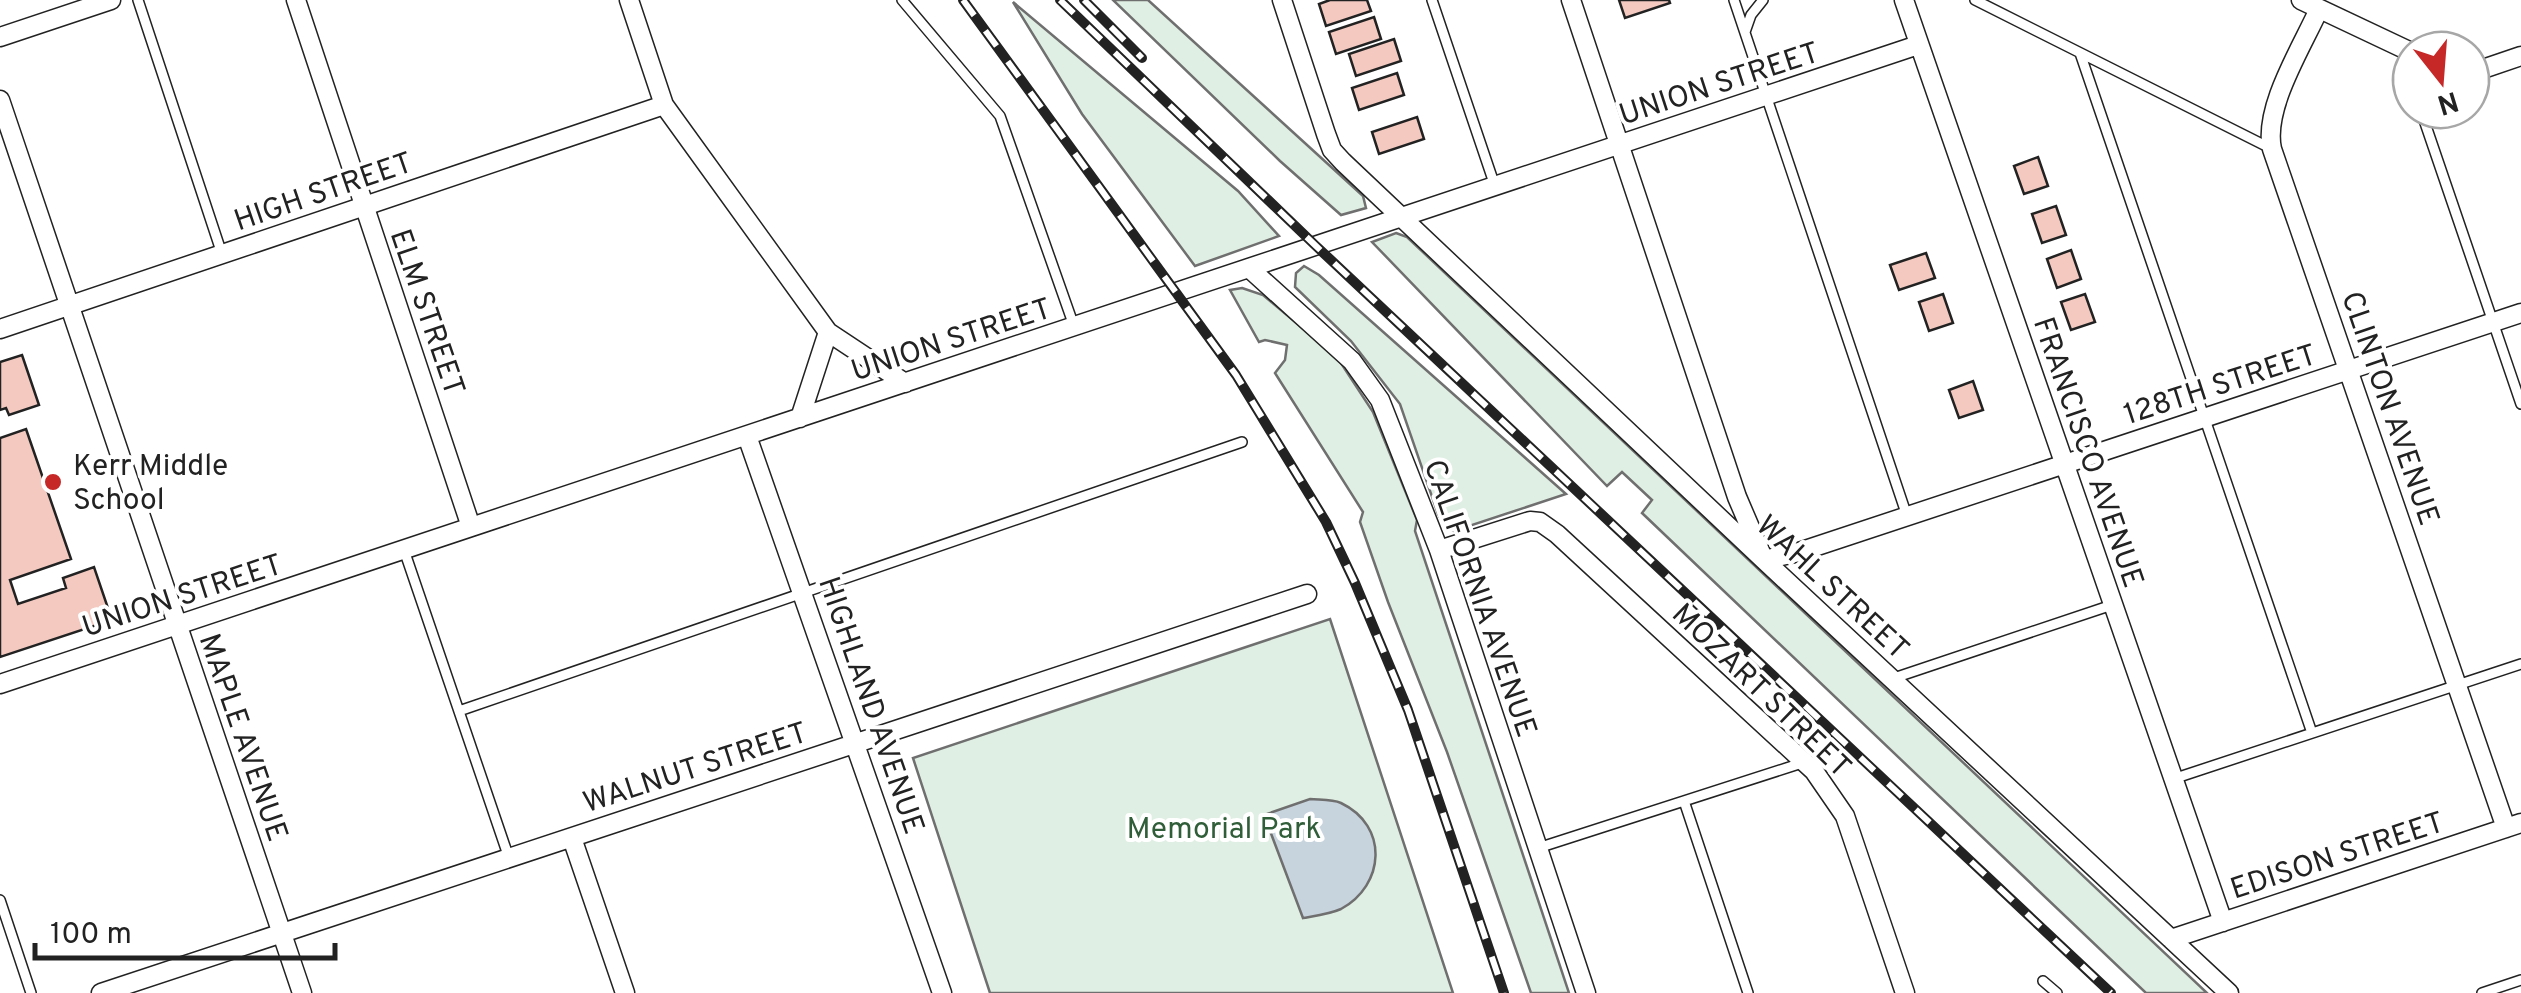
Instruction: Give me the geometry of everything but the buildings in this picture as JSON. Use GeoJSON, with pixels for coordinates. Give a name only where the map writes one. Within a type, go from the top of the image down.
{"type":"FeatureCollection","features":[{"type":"Feature","properties":{"kind":"street"},"geometry":{"type":"LineString","coordinates":[[0,37],[111,0]]}},
{"type":"Feature","properties":{"kind":"street","name":"ELM STREET"},"geometry":{"type":"LineString","coordinates":[[296,0],[471,527]]}},
{"type":"Feature","properties":{"kind":"street"},"geometry":{"type":"LineString","coordinates":[[629,0],[664,105],[828,332],[905,383]]}},
{"type":"Feature","properties":{"kind":"street"},"geometry":{"type":"LineString","coordinates":[[1282,0],[1332,150],[1404,216]]}},
{"type":"Feature","properties":{"kind":"street"},"geometry":{"type":"LineString","coordinates":[[1571,0],[1737,497],[1764,560]]}},
{"type":"Feature","properties":{"kind":"street","name":"FRANCISCO AVENUE"},"geometry":{"type":"LineString","coordinates":[[1904,0],[2223,922]]}},
{"type":"Feature","properties":{"kind":"street"},"geometry":{"type":"LineString","coordinates":[[2301,0],[2391,43]]}},
{"type":"Feature","properties":{"kind":"street","name":"CLINTON AVENUE"},"geometry":{"type":"LineString","coordinates":[[2319,9],[2272,113],[2272,149],[2457,686],[2513,826]]}},
{"type":"Feature","properties":{"kind":"street","name":"UNION STREET"},"geometry":{"type":"LineString","coordinates":[[0,684],[1918,45]]}},
{"type":"Feature","properties":{"kind":"street"},"geometry":{"type":"LineString","coordinates":[[2491,66],[2521,56]]}},
{"type":"Feature","properties":{"kind":"street","name":"MAPLE AVENUE"},"geometry":{"type":"LineString","coordinates":[[0,100],[302,993]]}},
{"type":"Feature","properties":{"kind":"street","name":"HIGH STREET"},"geometry":{"type":"LineString","coordinates":[[0,329],[664,105]]}},
{"type":"Feature","properties":{"kind":"street","name":"WAHL STREET"},"geometry":{"type":"LineString","coordinates":[[1404,216],[1764,560],[2230,993]]}},
{"type":"Feature","properties":{"kind":"street","name":"CALIFORNIA AVENUE"},"geometry":{"type":"LineString","coordinates":[[1249,268],[1352,361],[1380,400],[1439,550],[1586,993]]}},
{"type":"Feature","properties":{"kind":"street","name":"128TH STREET"},"geometry":{"type":"LineString","coordinates":[[1764,560],[1799,552],[2521,312]]}},
{"type":"Feature","properties":{"kind":"street"},"geometry":{"type":"LineString","coordinates":[[800,418],[828,332]]}},
{"type":"Feature","properties":{"kind":"street","name":"HIGHLAND AVENUE"},"geometry":{"type":"LineString","coordinates":[[747,436],[942,993]]}},
{"type":"Feature","properties":{"kind":"street","name":"MOZART STREET"},"geometry":{"type":"LineString","coordinates":[[1439,550],[1522,522],[1540,522],[1804,762],[1826,785],[1845,816],[1905,993]]}},
{"type":"Feature","properties":{"kind":"street","name":"WALNUT STREET"},"geometry":{"type":"LineString","coordinates":[[102,993],[1307,594]]}},
{"type":"Feature","properties":{"kind":"street","name":"EDISON STREET"},"geometry":{"type":"LineString","coordinates":[[2171,939],[2513,826]]}},
{"type":"Feature","properties":{"kind":"street"},"geometry":{"type":"LineString","coordinates":[[572,838],[625,993]]}},
{"type":"Feature","properties":{"kind":"lane"},"geometry":{"type":"LineString","coordinates":[[138,0],[222,254]]}},
{"type":"Feature","properties":{"kind":"lane"},"geometry":{"type":"LineString","coordinates":[[902,0],[1000,116],[1074,326]]}},
{"type":"Feature","properties":{"kind":"lane"},"geometry":{"type":"LineString","coordinates":[[1432,0],[1495,186]]}},
{"type":"Feature","properties":{"kind":"lane"},"geometry":{"type":"LineString","coordinates":[[1734,0],[1907,516]]}},
{"type":"Feature","properties":{"kind":"lane"},"geometry":{"type":"LineString","coordinates":[[1744,32],[1763,0]]}},
{"type":"Feature","properties":{"kind":"lane"},"geometry":{"type":"LineString","coordinates":[[1975,0],[2272,149]]}},
{"type":"Feature","properties":{"kind":"lane"},"geometry":{"type":"LineString","coordinates":[[2080,53],[2312,734]]}},
{"type":"Feature","properties":{"kind":"lane"},"geometry":{"type":"LineString","coordinates":[[2427,130],[2521,404]]}},
{"type":"Feature","properties":{"kind":"lane"},"geometry":{"type":"LineString","coordinates":[[459,711],[1242,442]]}},
{"type":"Feature","properties":{"kind":"lane"},"geometry":{"type":"LineString","coordinates":[[404,550],[509,858]]}},
{"type":"Feature","properties":{"kind":"lane"},"geometry":{"type":"LineString","coordinates":[[1892,679],[2113,604]]}},
{"type":"Feature","properties":{"kind":"lane"},"geometry":{"type":"LineString","coordinates":[[2174,779],[2521,664]]}},
{"type":"Feature","properties":{"kind":"lane"},"geometry":{"type":"LineString","coordinates":[[1538,848],[1804,762]]}},
{"type":"Feature","properties":{"kind":"lane"},"geometry":{"type":"LineString","coordinates":[[1684,801],[1748,993]]}},
{"type":"Feature","properties":{"kind":"lane"},"geometry":{"type":"LineString","coordinates":[[0,900],[31,993]]}},
{"type":"Feature","properties":{"kind":"lane"},"geometry":{"type":"LineString","coordinates":[[2043,980],[2057,993]]}},
{"type":"Feature","properties":{"kind":"lane"},"geometry":{"type":"LineString","coordinates":[[2482,993],[2521,980]]}},
{"type":"Feature","properties":{"kind":"green space"},"geometry":{"type":"Polygon","coordinates":[[[1113,0],[1148,0],[1363,196],[1366,208],[1341,215],[1113,0]]]}},
{"type":"Feature","properties":{"kind":"green space"},"geometry":{"type":"Polygon","coordinates":[[[1013,2],[1238,191],[1279,236],[1195,266],[1082,114],[1013,2]]]}},
{"type":"Feature","properties":{"kind":"green space"},"geometry":{"type":"Polygon","coordinates":[[[1396,233],[1407,237],[2207,993],[2146,993],[1642,513],[1652,500],[1622,472],[1607,486],[1372,242],[1396,233]]]}},
{"type":"Feature","properties":{"kind":"green space"},"geometry":{"type":"Polygon","coordinates":[[[1304,266],[1319,275],[1566,494],[1454,531],[1446,528],[1400,404],[1351,341],[1295,287],[1296,273],[1304,266]]]}},
{"type":"Feature","properties":{"kind":"green space"},"geometry":{"type":"Polygon","coordinates":[[[1242,288],[1263,295],[1337,357],[1373,412],[1417,520],[1415,531],[1569,993],[1531,993],[1447,752],[1360,522],[1363,512],[1275,373],[1285,360],[1287,345],[1259,342],[1230,290],[1242,288]]]}},
{"type":"Feature","properties":{"kind":"green space","name":"Memorial Park"},"geometry":{"type":"Polygon","coordinates":[[[1330,619],[1453,993],[990,993],[913,758],[1330,619]]]}},
{"type":"Feature","properties":{"kind":"shaded area"},"geometry":{"type":"Polygon","coordinates":[[[1310,799],[1337,802],[1357,813],[1374,840],[1376,856],[1366,886],[1356,898],[1337,911],[1303,918],[1264,815],[1310,799]]]}},
{"type":"Feature","properties":{"kind":"railway"},"geometry":{"type":"LineString","coordinates":[[963,0],[1236,375],[1326,522],[1408,710],[1504,993]]}},
{"type":"Feature","properties":{"kind":"railway"},"geometry":{"type":"LineString","coordinates":[[1060,0],[1316,246],[2111,993]]}},
{"type":"Feature","properties":{"kind":"railway"},"geometry":{"type":"LineString","coordinates":[[1084,0],[1142,58]]}},
{"type":"Feature","properties":{"kind":"place","name":"Kerr Middle School"},"geometry":{"type":"Point","coordinates":[53,482]}}]}
